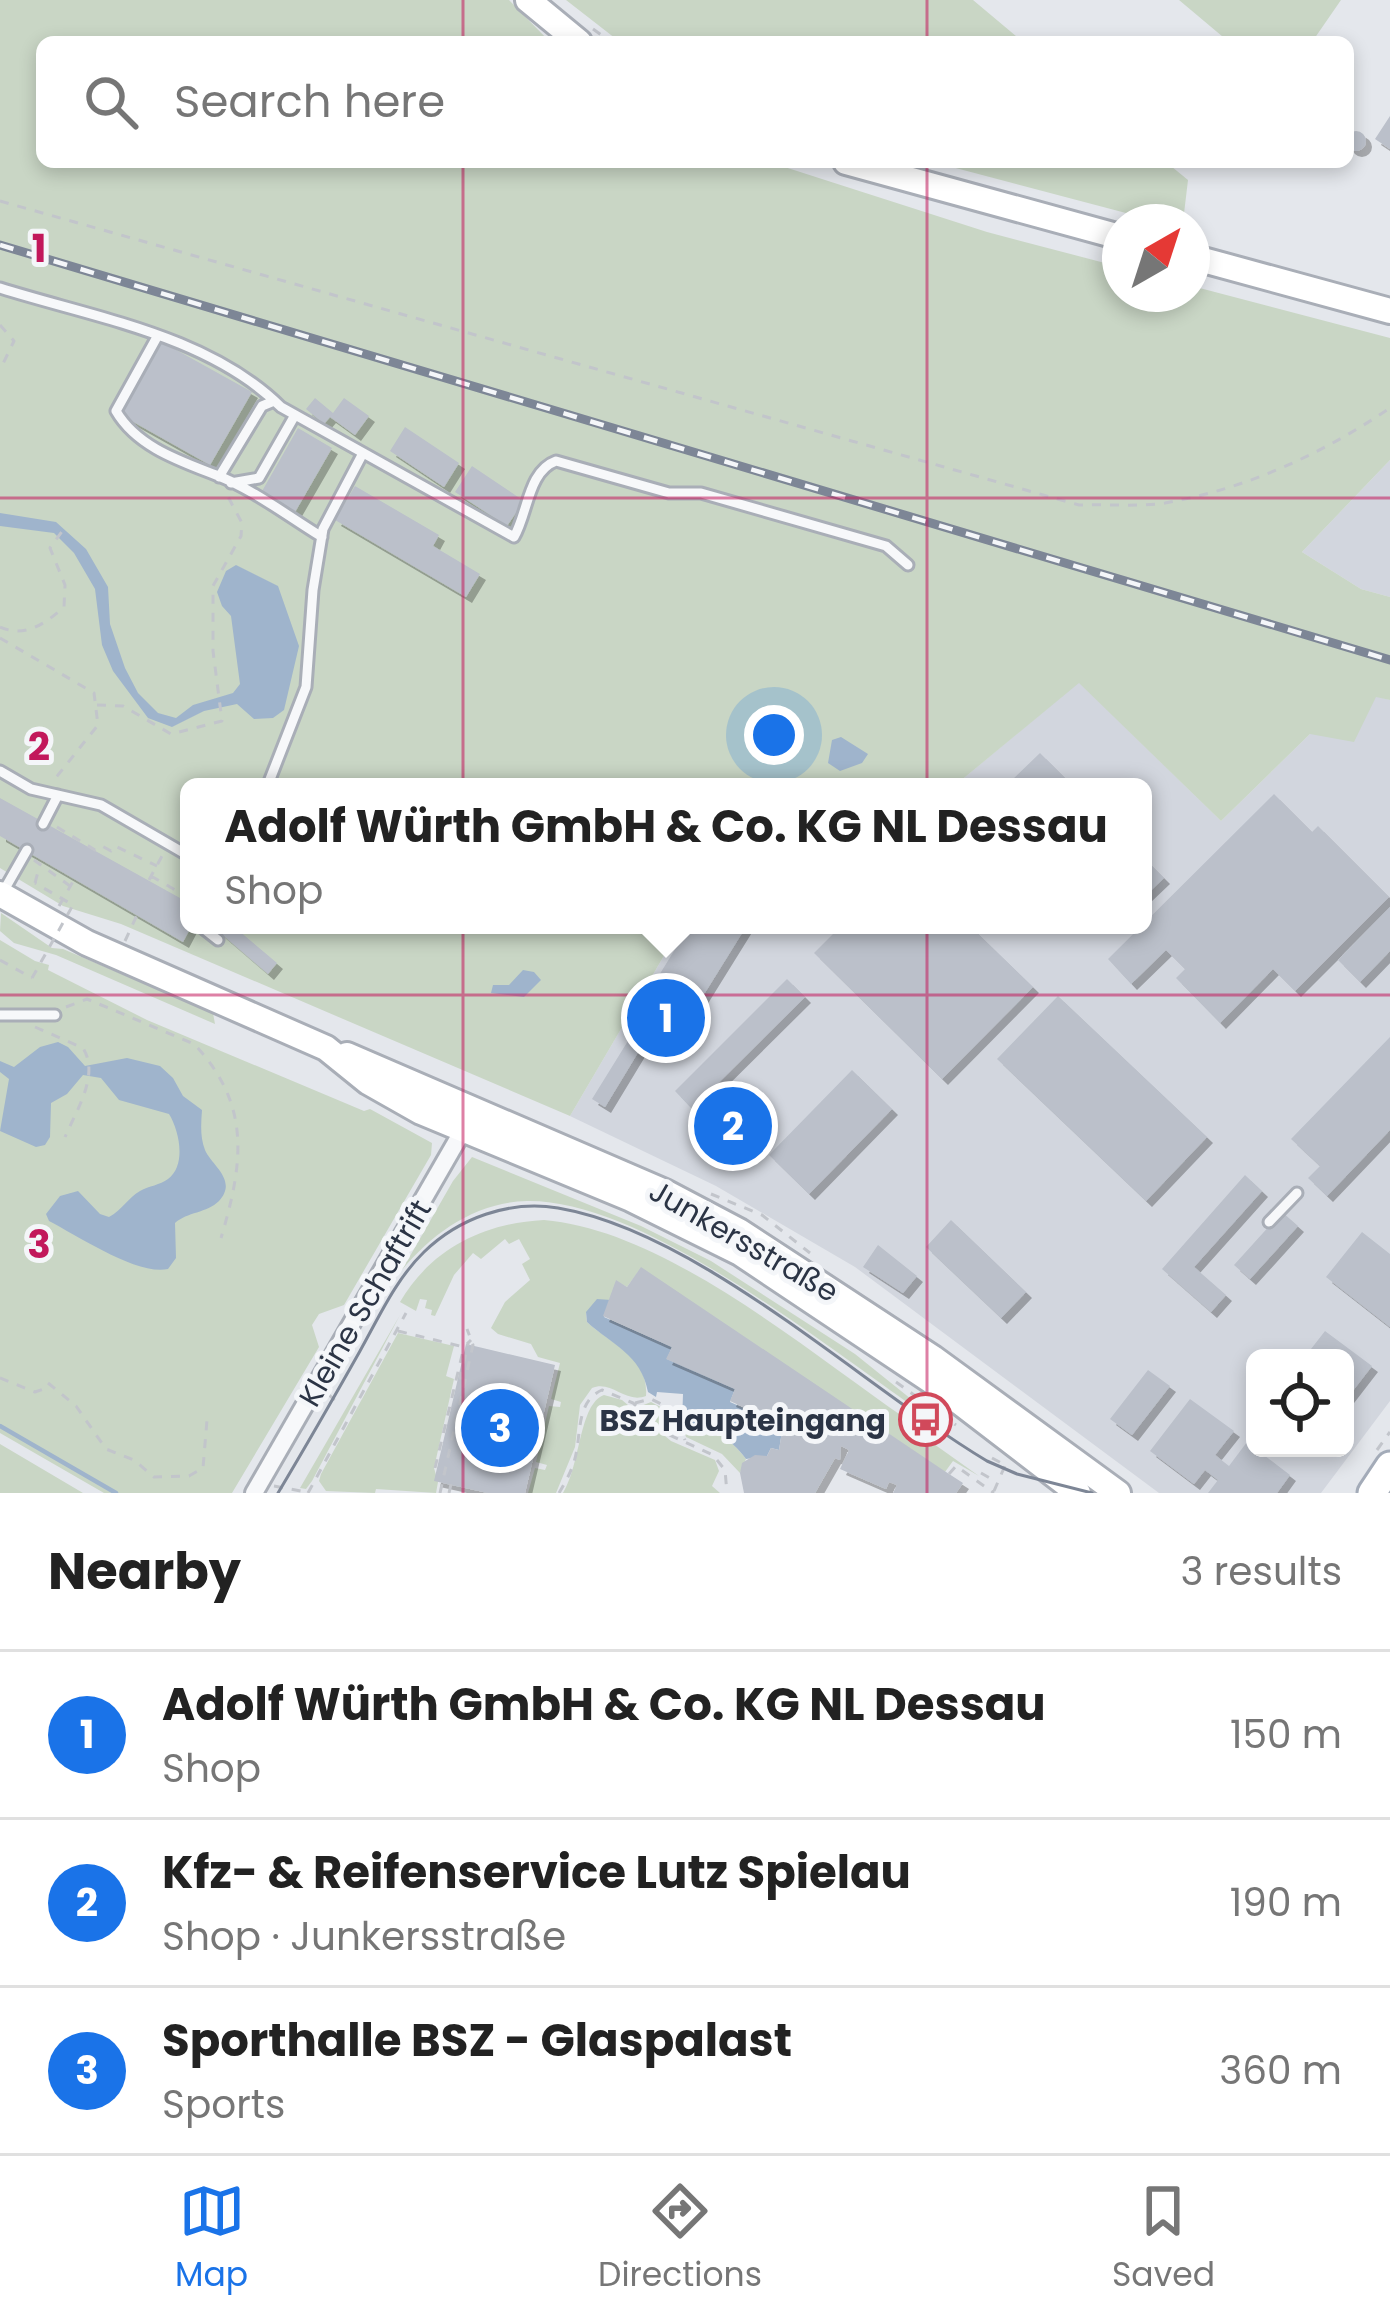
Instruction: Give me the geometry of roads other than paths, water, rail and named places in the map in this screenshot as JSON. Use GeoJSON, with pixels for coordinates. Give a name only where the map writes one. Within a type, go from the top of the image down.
{"type":"FeatureCollection","features":[{"type":"Feature","properties":{"kind":"main road"},"geometry":{"type":"LineString","coordinates":[[527,0],[572,36]]}},
{"type":"Feature","properties":{"kind":"main road"},"geometry":{"type":"LineString","coordinates":[[868,168],[1102,232]]}},
{"type":"Feature","properties":{"kind":"main road"},"geometry":{"type":"LineString","coordinates":[[1210,262],[1390,311]]}},
{"type":"Feature","properties":{"kind":"main road","name":"Junkersstraße"},"geometry":{"type":"LineString","coordinates":[[0,895],[119,956],[336,1054],[386,1093],[665,1192],[760,1243],[933,1358],[1118,1493]]}},
{"type":"Feature","properties":{"kind":"main road","name":"Junkersstraße"},"geometry":{"type":"LineString","coordinates":[[468,1121],[740,1253],[936,1384],[1078,1493]]}},
{"type":"Feature","properties":{"kind":"main road"},"geometry":{"type":"LineString","coordinates":[[1372,1493],[1390,1466]]}},
{"type":"Feature","properties":{"kind":"street","name":"Kleine Schaftrift"},"geometry":{"type":"LineString","coordinates":[[258,1486],[468,1121]]}},
{"type":"Feature","properties":{"kind":"lane"},"geometry":{"type":"LineString","coordinates":[[0,289],[157,337],[226,365],[254,380],[295,415],[514,537],[525,518],[534,482],[547,464],[556,461],[669,493],[700,494],[886,546],[908,565]]}},
{"type":"Feature","properties":{"kind":"lane"},"geometry":{"type":"LineString","coordinates":[[157,337],[116,411],[140,439],[196,471],[231,483],[322,537]]}},
{"type":"Feature","properties":{"kind":"lane"},"geometry":{"type":"LineString","coordinates":[[219,477],[262,406],[274,401]]}},
{"type":"Feature","properties":{"kind":"lane"},"geometry":{"type":"LineString","coordinates":[[231,483],[259,478],[295,415]]}},
{"type":"Feature","properties":{"kind":"lane"},"geometry":{"type":"LineString","coordinates":[[271,778],[306,687],[322,537],[363,453]]}},
{"type":"Feature","properties":{"kind":"lane"},"geometry":{"type":"LineString","coordinates":[[0,771],[31,789],[101,805],[180,851]]}},
{"type":"Feature","properties":{"kind":"lane"},"geometry":{"type":"LineString","coordinates":[[44,822],[52,794]]}},
{"type":"Feature","properties":{"kind":"lane"},"geometry":{"type":"LineString","coordinates":[[0,895],[26,852]]}},
{"type":"Feature","properties":{"kind":"lane"},"geometry":{"type":"LineString","coordinates":[[208,934],[218,940]]}},
{"type":"Feature","properties":{"kind":"lane"},"geometry":{"type":"LineString","coordinates":[[6,1015],[55,1015]]}},
{"type":"Feature","properties":{"kind":"lane"},"geometry":{"type":"LineString","coordinates":[[1269,1222],[1297,1193]]}},
{"type":"Feature","properties":{"kind":"water"},"geometry":{"type":"Polygon","coordinates":[[[0,513],[56,522],[86,549],[108,587],[110,624],[138,693],[158,713],[176,718],[193,705],[233,693],[240,684],[231,616],[217,592],[226,571],[236,565],[278,586],[299,646],[284,710],[273,718],[254,719],[237,704],[204,711],[172,727],[148,718],[113,671],[102,645],[95,589],[74,553],[54,533],[0,526],[0,513]]]}},
{"type":"Feature","properties":{"kind":"water"},"geometry":{"type":"Polygon","coordinates":[[[841,737],[868,754],[862,763],[840,771],[828,763],[832,740],[841,737]]]}},
{"type":"Feature","properties":{"kind":"water"},"geometry":{"type":"Polygon","coordinates":[[[523,970],[541,980],[524,997],[491,993],[493,985],[509,985],[523,970]]]}},
{"type":"Feature","properties":{"kind":"water"},"geometry":{"type":"Polygon","coordinates":[[[58,1042],[85,1066],[127,1058],[160,1066],[183,1096],[202,1110],[203,1145],[226,1186],[214,1205],[175,1223],[176,1258],[168,1269],[125,1261],[49,1221],[46,1214],[60,1196],[78,1191],[109,1217],[140,1191],[168,1179],[179,1156],[169,1114],[119,1100],[101,1078],[83,1075],[67,1094],[51,1103],[50,1137],[45,1145],[36,1147],[0,1131],[9,1079],[0,1072],[0,1061],[14,1067],[40,1047],[58,1042]]]}},
{"type":"Feature","properties":{"kind":"water"},"geometry":{"type":"Polygon","coordinates":[[[597,1299],[611,1300],[604,1317],[672,1347],[667,1359],[735,1389],[730,1402],[783,1425],[779,1450],[771,1448],[767,1456],[746,1459],[718,1434],[682,1423],[683,1394],[657,1392],[656,1397],[648,1392],[632,1359],[587,1322],[586,1312],[597,1299]]]}},
{"type":"Feature","properties":{"kind":"waterway"},"geometry":{"type":"LineString","coordinates":[[0,1426],[116,1493]]}},
{"type":"Feature","properties":{"kind":"tram line"},"geometry":{"type":"LineString","coordinates":[[278,1493],[414,1263],[438,1240],[469,1221],[503,1209],[540,1206],[612,1223],[667,1247],[779,1315],[987,1461],[1017,1474],[1092,1493]]}},
{"type":"Feature","properties":{"kind":"railway"},"geometry":{"type":"LineString","coordinates":[[0,245],[1390,660]]}},
{"type":"Feature","properties":{"kind":"place","name":"Adolf Würth GmbH & Co. KG NL Dessau"},"geometry":{"type":"Point","coordinates":[666,1018]}},
{"type":"Feature","properties":{"kind":"place","name":"Kfz- & Reifenservice Lutz Spielau"},"geometry":{"type":"Point","coordinates":[733,1126]}},
{"type":"Feature","properties":{"kind":"place","name":"BSZ Haupteingang"},"geometry":{"type":"Point","coordinates":[925,1420]}},
{"type":"Feature","properties":{"kind":"place","name":"Sporthalle BSZ - Glaspalast"},"geometry":{"type":"Point","coordinates":[500,1428]}}]}
